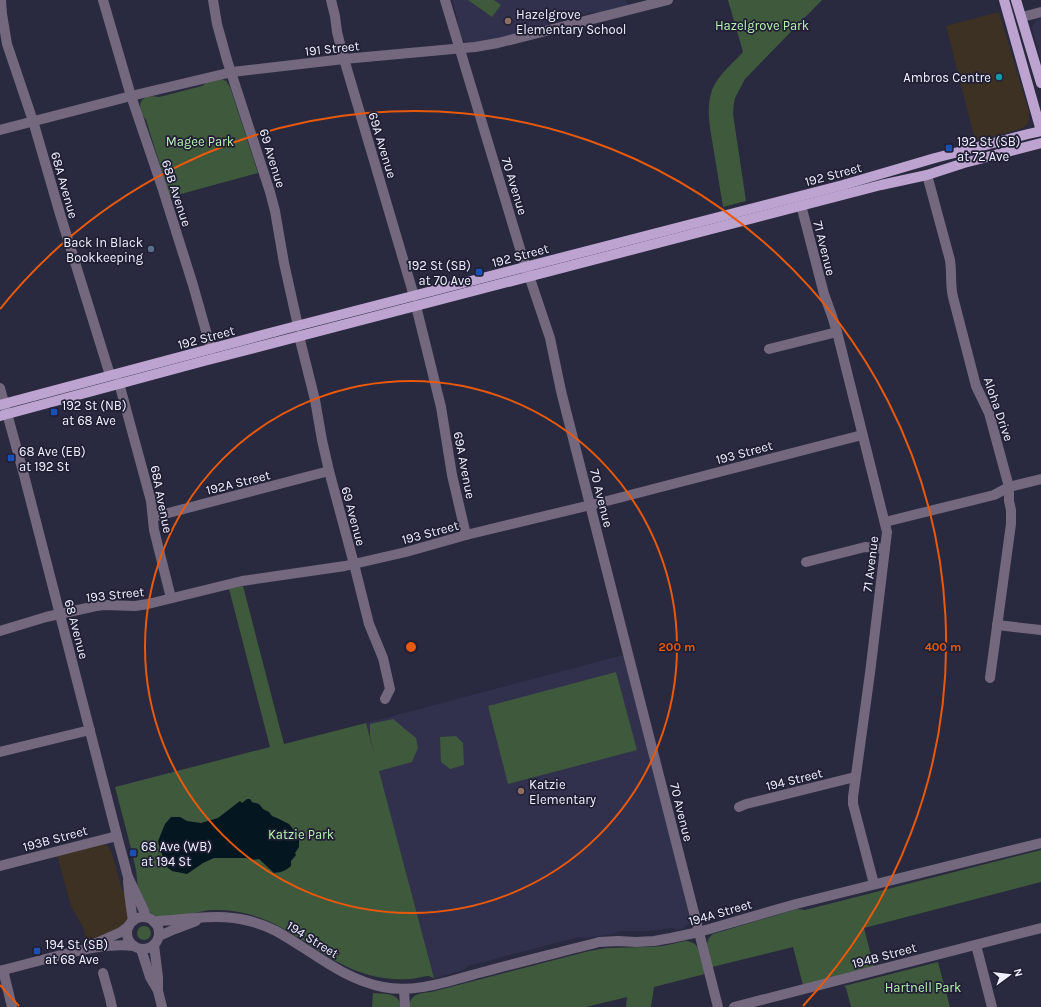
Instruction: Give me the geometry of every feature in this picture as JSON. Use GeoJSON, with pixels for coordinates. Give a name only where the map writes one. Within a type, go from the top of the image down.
{"type":"FeatureCollection","features":[{"type":"Feature","properties":{"kind":"main road"},"geometry":{"type":"LineString","coordinates":[[1004,0],[1041,131]]}},
{"type":"Feature","properties":{"kind":"main road"},"geometry":{"type":"LineString","coordinates":[[1016,0],[1041,83]]}},
{"type":"Feature","properties":{"kind":"main road","name":"192 Street"},"geometry":{"type":"LineString","coordinates":[[527,272],[1041,131]]}},
{"type":"Feature","properties":{"kind":"main road","name":"192 Street"},"geometry":{"type":"LineString","coordinates":[[3,410],[119,383],[204,361],[207,357],[212,355],[296,331],[881,184],[927,175],[964,162],[1041,143]]}},
{"type":"Feature","properties":{"kind":"main road","name":"192 Street"},"geometry":{"type":"LineString","coordinates":[[3,410],[110,376],[211,349],[298,331],[396,301],[415,301]]}},
{"type":"Feature","properties":{"kind":"street","name":"68A Avenue"},"geometry":{"type":"LineString","coordinates":[[2,0],[2,14],[7,44],[33,120],[60,214],[110,376]]}},
{"type":"Feature","properties":{"kind":"street","name":"68B Avenue"},"geometry":{"type":"LineString","coordinates":[[103,0],[131,96],[193,285],[211,349]]}},
{"type":"Feature","properties":{"kind":"street","name":"69 Avenue"},"geometry":{"type":"LineString","coordinates":[[213,0],[217,24],[275,211],[298,331],[315,400],[329,472],[369,624],[383,658],[390,689],[385,699]]}},
{"type":"Feature","properties":{"kind":"street","name":"69A Avenue"},"geometry":{"type":"LineString","coordinates":[[331,0],[344,59],[415,301],[441,407],[452,475],[466,535]]}},
{"type":"Feature","properties":{"kind":"street","name":"70 Avenue"},"geometry":{"type":"LineString","coordinates":[[445,0],[527,272],[550,338],[561,391],[718,1007]]}},
{"type":"Feature","properties":{"kind":"street","name":"191 Street"},"geometry":{"type":"LineString","coordinates":[[0,130],[33,120],[232,72],[344,59],[475,47],[516,39],[668,0]]}},
{"type":"Feature","properties":{"kind":"street"},"geometry":{"type":"LineString","coordinates":[[1022,17],[1041,12]]}},
{"type":"Feature","properties":{"kind":"street","name":"Aloha Drive"},"geometry":{"type":"LineString","coordinates":[[927,175],[950,260],[952,272],[951,290],[976,386],[989,413],[1009,487],[1008,501],[1011,510],[1011,524],[990,678]]}},
{"type":"Feature","properties":{"kind":"street","name":"71 Avenue"},"geometry":{"type":"LineString","coordinates":[[801,205],[824,294],[837,332],[887,532],[870,673],[853,790],[854,804],[874,884]]}},
{"type":"Feature","properties":{"kind":"street"},"geometry":{"type":"LineString","coordinates":[[769,349],[837,332]]}},
{"type":"Feature","properties":{"kind":"street","name":"68A Avenue"},"geometry":{"type":"LineString","coordinates":[[119,383],[151,501],[154,530],[170,598]]}},
{"type":"Feature","properties":{"kind":"street","name":"68 Avenue"},"geometry":{"type":"LineString","coordinates":[[0,388],[3,410],[60,615],[128,877],[131,902],[131,924]]}},
{"type":"Feature","properties":{"kind":"street","name":"193 Street"},"geometry":{"type":"LineString","coordinates":[[0,631],[27,622],[96,606],[135,606],[148,604],[242,581],[354,564],[862,435]]}},
{"type":"Feature","properties":{"kind":"street","name":"192A Street"},"geometry":{"type":"LineString","coordinates":[[153,517],[329,472]]}},
{"type":"Feature","properties":{"kind":"street"},"geometry":{"type":"LineString","coordinates":[[885,522],[994,495],[1009,487],[1041,479]]}},
{"type":"Feature","properties":{"kind":"street"},"geometry":{"type":"LineString","coordinates":[[806,562],[865,547],[885,549]]}},
{"type":"Feature","properties":{"kind":"street"},"geometry":{"type":"LineString","coordinates":[[998,625],[1041,630]]}},
{"type":"Feature","properties":{"kind":"street"},"geometry":{"type":"LineString","coordinates":[[0,752],[90,730]]}},
{"type":"Feature","properties":{"kind":"street","name":"194 Street"},"geometry":{"type":"LineString","coordinates":[[739,807],[855,777]]}},
{"type":"Feature","properties":{"kind":"street","name":"193B Street"},"geometry":{"type":"LineString","coordinates":[[0,866],[117,836]]}},
{"type":"Feature","properties":{"kind":"street","name":"194A Street"},"geometry":{"type":"LineString","coordinates":[[404,989],[426,986],[599,942],[618,940],[636,942],[654,941],[699,932],[796,904],[1041,842]]}},
{"type":"Feature","properties":{"kind":"street","name":"68 Avenue"},"geometry":{"type":"LineString","coordinates":[[128,877],[150,920]]}},
{"type":"Feature","properties":{"kind":"street","name":"194 Street"},"geometry":{"type":"LineString","coordinates":[[157,941],[175,928],[207,917]]}},
{"type":"Feature","properties":{"kind":"street","name":"194 Street"},"geometry":{"type":"LineString","coordinates":[[150,920],[230,917],[253,922],[276,932],[352,977],[383,987],[404,989]]}},
{"type":"Feature","properties":{"kind":"street"},"geometry":{"type":"LineString","coordinates":[[12,1007],[2,971],[85,948],[121,932],[140,918],[150,920],[159,928],[157,941],[158,990],[162,1007]]}},
{"type":"Feature","properties":{"kind":"street"},"geometry":{"type":"LineString","coordinates":[[131,924],[127,932],[128,938],[137,948],[150,977],[158,990]]}},
{"type":"Feature","properties":{"kind":"street","name":"194B Street"},"geometry":{"type":"LineString","coordinates":[[734,1007],[1041,928]]}},
{"type":"Feature","properties":{"kind":"street"},"geometry":{"type":"LineString","coordinates":[[85,948],[119,945],[147,949],[157,941]]}},
{"type":"Feature","properties":{"kind":"street"},"geometry":{"type":"LineString","coordinates":[[976,945],[992,1007]]}},
{"type":"Feature","properties":{"kind":"street"},"geometry":{"type":"LineString","coordinates":[[103,973],[112,1007]]}},
{"type":"Feature","properties":{"kind":"street"},"geometry":{"type":"LineString","coordinates":[[404,989],[405,1007]]}},
{"type":"Feature","properties":{"kind":"shaded area","name":"Hazelgrove Elementary School"},"geometry":{"type":"Polygon","coordinates":[[[452,0],[626,0],[628,6],[599,13],[593,12],[550,23],[543,28],[503,38],[466,43],[461,39],[457,27],[458,20],[452,0]]]}},
{"type":"Feature","properties":{"kind":"shaded area"},"geometry":{"type":"Polygon","coordinates":[[[999,12],[1029,112],[1029,119],[1027,125],[1021,129],[975,141],[946,26],[999,12]]]}},
{"type":"Feature","properties":{"kind":"shaded area"},"geometry":{"type":"Polygon","coordinates":[[[1041,18],[1041,60],[1032,28],[1036,20],[1041,18]]]}},
{"type":"Feature","properties":{"kind":"shaded area","name":"Katzie Elementary"},"geometry":{"type":"Polygon","coordinates":[[[623,655],[691,918],[690,923],[684,928],[677,930],[673,928],[649,931],[619,931],[613,934],[586,938],[579,937],[468,966],[464,970],[434,978],[366,723],[623,655]]]}},
{"type":"Feature","properties":{"kind":"shaded area"},"geometry":{"type":"Polygon","coordinates":[[[102,844],[108,846],[112,853],[122,890],[125,892],[129,914],[128,920],[125,924],[112,933],[86,941],[84,929],[71,906],[57,855],[102,844]]]}},
{"type":"Feature","properties":{"kind":"green space"},"geometry":{"type":"Polygon","coordinates":[[[468,0],[494,0],[501,5],[492,17],[468,0]]]}},
{"type":"Feature","properties":{"kind":"green space","name":"Hazelgrove Park"},"geometry":{"type":"Polygon","coordinates":[[[728,0],[822,0],[745,79],[735,98],[733,114],[746,201],[723,207],[710,129],[709,105],[712,90],[718,79],[743,52],[728,0]]]}},
{"type":"Feature","properties":{"kind":"green space","name":"Magee Park"},"geometry":{"type":"Polygon","coordinates":[[[222,79],[226,81],[230,87],[258,173],[170,197],[146,120],[140,110],[141,101],[148,97],[159,97],[202,86],[206,83],[222,79]]]}},
{"type":"Feature","properties":{"kind":"green space","name":"Katzie Park"},"geometry":{"type":"Polygon","coordinates":[[[243,586],[284,744],[366,723],[375,757],[370,736],[370,724],[393,719],[416,738],[418,748],[412,762],[379,771],[434,978],[428,976],[412,979],[391,979],[366,974],[344,965],[286,930],[255,916],[231,911],[211,910],[180,916],[163,917],[152,914],[144,903],[138,888],[134,860],[115,787],[270,747],[229,589],[243,586]]]}},
{"type":"Feature","properties":{"kind":"green space"},"geometry":{"type":"Polygon","coordinates":[[[616,672],[637,750],[508,784],[488,706],[616,672]]]}},
{"type":"Feature","properties":{"kind":"green space"},"geometry":{"type":"Polygon","coordinates":[[[456,736],[463,743],[464,765],[450,769],[441,762],[440,737],[456,736]]]}},
{"type":"Feature","properties":{"kind":"green space"},"geometry":{"type":"Polygon","coordinates":[[[1041,850],[1041,882],[864,928],[874,967],[803,985],[793,947],[712,967],[707,945],[713,934],[797,909],[805,910],[1041,850]]]}},
{"type":"Feature","properties":{"kind":"green space"},"geometry":{"type":"Polygon","coordinates":[[[141,926],[147,926],[151,930],[151,936],[147,940],[141,940],[137,936],[137,930],[141,926]]]}},
{"type":"Feature","properties":{"kind":"green space"},"geometry":{"type":"Polygon","coordinates":[[[685,941],[693,943],[698,948],[705,974],[654,987],[651,1007],[626,1007],[627,997],[586,1007],[409,1007],[412,998],[418,994],[435,991],[589,951],[607,948],[663,946],[685,941]]]}},
{"type":"Feature","properties":{"kind":"green space","name":"Hartnell Park"},"geometry":{"type":"Polygon","coordinates":[[[938,962],[950,1007],[851,1007],[846,988],[844,986],[938,962]]]}},
{"type":"Feature","properties":{"kind":"green space"},"geometry":{"type":"Polygon","coordinates":[[[373,993],[394,996],[400,1002],[401,1007],[372,1007],[373,993]]]}},
{"type":"Feature","properties":{"kind":"water"},"geometry":{"type":"Polygon","coordinates":[[[247,799],[259,804],[272,816],[289,824],[297,834],[299,847],[295,853],[296,855],[291,861],[291,866],[283,871],[274,873],[259,859],[214,858],[203,863],[187,874],[172,871],[167,867],[158,841],[165,824],[171,817],[180,817],[187,821],[201,823],[218,818],[240,801],[242,803],[247,799]]]}},
{"type":"Feature","properties":{"kind":"place","name":"Hazelgrove Elementary School"},"geometry":{"type":"Point","coordinates":[508,21]}},
{"type":"Feature","properties":{"kind":"place","name":"Ambros Centre"},"geometry":{"type":"Point","coordinates":[999,77]}},
{"type":"Feature","properties":{"kind":"place","name":"192 St (SB) at 72 Ave"},"geometry":{"type":"Point","coordinates":[949,148]}},
{"type":"Feature","properties":{"kind":"place","name":"Back In Black Bookkeeping"},"geometry":{"type":"Point","coordinates":[151,249]}},
{"type":"Feature","properties":{"kind":"place","name":"192 St (SB) at 70 Ave"},"geometry":{"type":"Point","coordinates":[479,272]}},
{"type":"Feature","properties":{"kind":"place","name":"192 St (NB) at 68 Ave"},"geometry":{"type":"Point","coordinates":[54,412]}},
{"type":"Feature","properties":{"kind":"place","name":"68 Ave (EB) at 192 St"},"geometry":{"type":"Point","coordinates":[11,458]}},
{"type":"Feature","properties":{"kind":"place","name":"Katzie Elementary"},"geometry":{"type":"Point","coordinates":[521,791]}},
{"type":"Feature","properties":{"kind":"place","name":"68 Ave (WB) at 194 St"},"geometry":{"type":"Point","coordinates":[133,853]}},
{"type":"Feature","properties":{"kind":"place","name":"194 St (SB) at 68 Ave"},"geometry":{"type":"Point","coordinates":[37,951]}}]}
